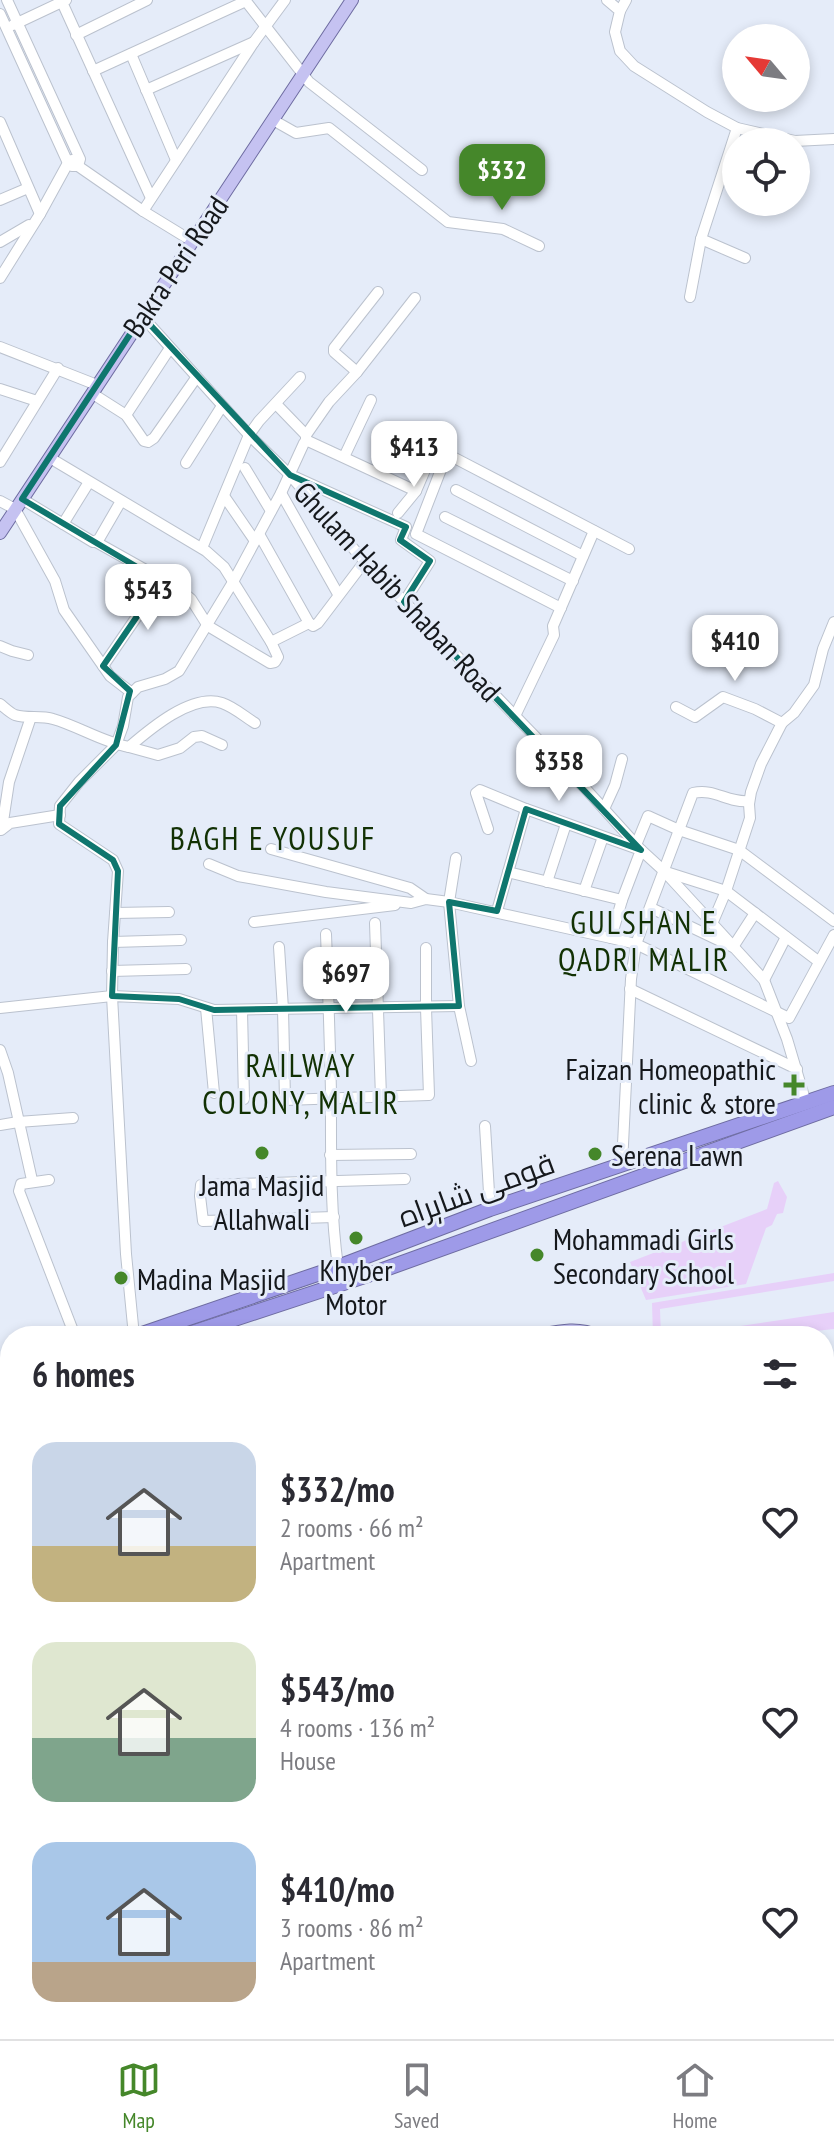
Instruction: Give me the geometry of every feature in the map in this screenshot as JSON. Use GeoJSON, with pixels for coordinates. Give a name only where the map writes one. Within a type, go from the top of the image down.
{"type":"FeatureCollection","features":[{"type":"Feature","properties":{"kind":"highway","name":"قومی شاہراہ"},"geometry":{"type":"LineString","coordinates":[[164,1326],[338,1267],[490,1209],[834,1093]]}},
{"type":"Feature","properties":{"kind":"highway","name":"قومی شاہراہ"},"geometry":{"type":"LineString","coordinates":[[213,1326],[377,1272],[834,1107]]}},
{"type":"Feature","properties":{"kind":"main road","name":"Bakra Peri Road"},"geometry":{"type":"LineString","coordinates":[[0,533],[352,0]]}},
{"type":"Feature","properties":{"kind":"street"},"geometry":{"type":"LineString","coordinates":[[7,0],[75,161]]}},
{"type":"Feature","properties":{"kind":"street"},"geometry":{"type":"LineString","coordinates":[[76,35],[147,0]]}},
{"type":"Feature","properties":{"kind":"street"},"geometry":{"type":"LineString","coordinates":[[93,71],[245,0],[309,82],[422,170]]}},
{"type":"Feature","properties":{"kind":"street"},"geometry":{"type":"LineString","coordinates":[[143,211],[285,0]]}},
{"type":"Feature","properties":{"kind":"street"},"geometry":{"type":"LineString","coordinates":[[607,0],[620,11]]}},
{"type":"Feature","properties":{"kind":"street"},"geometry":{"type":"LineString","coordinates":[[626,0],[615,32],[620,51],[634,66],[737,128]]}},
{"type":"Feature","properties":{"kind":"street"},"geometry":{"type":"LineString","coordinates":[[3,30],[63,1],[151,198]]}},
{"type":"Feature","properties":{"kind":"street"},"geometry":{"type":"LineString","coordinates":[[0,14],[3,30],[75,161],[143,211],[192,241]]}},
{"type":"Feature","properties":{"kind":"street"},"geometry":{"type":"LineString","coordinates":[[146,90],[254,42]]}},
{"type":"Feature","properties":{"kind":"street"},"geometry":{"type":"LineString","coordinates":[[131,54],[176,160]]}},
{"type":"Feature","properties":{"kind":"street"},"geometry":{"type":"LineString","coordinates":[[273,120],[296,133],[329,128],[448,222],[503,229],[539,246]]}},
{"type":"Feature","properties":{"kind":"street"},"geometry":{"type":"LineString","coordinates":[[0,122],[28,188],[36,218]]}},
{"type":"Feature","properties":{"kind":"street"},"geometry":{"type":"LineString","coordinates":[[810,140],[834,139]]}},
{"type":"Feature","properties":{"kind":"street"},"geometry":{"type":"LineString","coordinates":[[0,278],[4,264],[75,161]]}},
{"type":"Feature","properties":{"kind":"street"},"geometry":{"type":"LineString","coordinates":[[690,297],[701,239],[722,174]]}},
{"type":"Feature","properties":{"kind":"street"},"geometry":{"type":"LineString","coordinates":[[0,200],[28,188]]}},
{"type":"Feature","properties":{"kind":"street"},"geometry":{"type":"LineString","coordinates":[[0,242],[36,218]]}},
{"type":"Feature","properties":{"kind":"street"},"geometry":{"type":"LineString","coordinates":[[701,239],[745,258]]}},
{"type":"Feature","properties":{"kind":"street"},"geometry":{"type":"LineString","coordinates":[[357,372],[334,352],[334,348],[378,292]]}},
{"type":"Feature","properties":{"kind":"street"},"geometry":{"type":"LineString","coordinates":[[134,1326],[126,1254],[112,996],[118,871],[113,860],[59,824],[60,806],[116,745],[128,697],[138,687],[179,671],[233,582],[281,493],[306,438],[329,402],[357,372],[415,298]]}},
{"type":"Feature","properties":{"kind":"street","name":"Ghulam Habib Shaban Road"},"geometry":{"type":"LineString","coordinates":[[142,316],[222,406],[290,475],[365,561],[638,848],[664,871],[764,980],[797,1069],[806,1103]]}},
{"type":"Feature","properties":{"kind":"street"},"geometry":{"type":"LineString","coordinates":[[0,347],[58,368],[95,389],[126,415],[144,441],[151,441],[196,378]]}},
{"type":"Feature","properties":{"kind":"street"},"geometry":{"type":"LineString","coordinates":[[126,415],[170,348]]}},
{"type":"Feature","properties":{"kind":"street"},"geometry":{"type":"LineString","coordinates":[[0,462],[58,368]]}},
{"type":"Feature","properties":{"kind":"street"},"geometry":{"type":"LineString","coordinates":[[202,548],[249,435],[300,377]]}},
{"type":"Feature","properties":{"kind":"street"},"geometry":{"type":"LineString","coordinates":[[0,389],[37,401]]}},
{"type":"Feature","properties":{"kind":"street"},"geometry":{"type":"LineString","coordinates":[[344,457],[371,400]]}},
{"type":"Feature","properties":{"kind":"street"},"geometry":{"type":"LineString","coordinates":[[276,404],[308,441],[416,491]]}},
{"type":"Feature","properties":{"kind":"street"},"geometry":{"type":"LineString","coordinates":[[186,463],[222,406]]}},
{"type":"Feature","properties":{"kind":"street"},"geometry":{"type":"LineString","coordinates":[[561,608],[416,534],[446,456],[449,454],[629,549]]}},
{"type":"Feature","properties":{"kind":"street"},"geometry":{"type":"LineString","coordinates":[[398,513],[416,491],[431,456]]}},
{"type":"Feature","properties":{"kind":"street"},"geometry":{"type":"LineString","coordinates":[[0,501],[19,504],[63,524],[178,588],[191,599],[208,626],[270,663],[275,662],[278,657],[271,642],[224,567],[202,548],[50,458]]}},
{"type":"Feature","properties":{"kind":"street"},"geometry":{"type":"LineString","coordinates":[[245,468],[271,511]]}},
{"type":"Feature","properties":{"kind":"street"},"geometry":{"type":"LineString","coordinates":[[290,475],[406,527],[401,540],[430,561],[404,602]]}},
{"type":"Feature","properties":{"kind":"street"},"geometry":{"type":"LineString","coordinates":[[63,524],[89,482]]}},
{"type":"Feature","properties":{"kind":"street"},"geometry":{"type":"LineString","coordinates":[[456,490],[583,556]]}},
{"type":"Feature","properties":{"kind":"street"},"geometry":{"type":"LineString","coordinates":[[281,493],[338,594]]}},
{"type":"Feature","properties":{"kind":"street"},"geometry":{"type":"LineString","coordinates":[[224,496],[257,537],[313,626],[365,561]]}},
{"type":"Feature","properties":{"kind":"street"},"geometry":{"type":"LineString","coordinates":[[96,542],[121,501]]}},
{"type":"Feature","properties":{"kind":"street"},"geometry":{"type":"LineString","coordinates":[[19,504],[55,581],[60,604],[110,676],[132,693]]}},
{"type":"Feature","properties":{"kind":"street"},"geometry":{"type":"LineString","coordinates":[[445,517],[573,581]]}},
{"type":"Feature","properties":{"kind":"street"},"geometry":{"type":"LineString","coordinates":[[515,716],[554,635],[553,626],[594,531]]}},
{"type":"Feature","properties":{"kind":"street"},"geometry":{"type":"LineString","coordinates":[[103,666],[140,612],[154,577]]}},
{"type":"Feature","properties":{"kind":"street"},"geometry":{"type":"LineString","coordinates":[[712,924],[750,818],[749,801],[761,764],[782,723],[794,713],[814,685],[834,622]]}},
{"type":"Feature","properties":{"kind":"street"},"geometry":{"type":"LineString","coordinates":[[271,642],[309,623]]}},
{"type":"Feature","properties":{"kind":"street"},"geometry":{"type":"LineString","coordinates":[[0,646],[28,655]]}},
{"type":"Feature","properties":{"kind":"street"},"geometry":{"type":"LineString","coordinates":[[676,707],[695,717],[723,697],[782,723]]}},
{"type":"Feature","properties":{"kind":"street"},"geometry":{"type":"LineString","coordinates":[[129,747],[182,708],[209,701],[222,703],[255,723]]}},
{"type":"Feature","properties":{"kind":"street"},"geometry":{"type":"LineString","coordinates":[[0,704],[14,714],[56,720],[116,745],[158,755],[180,748],[194,737],[202,736],[222,745]]}},
{"type":"Feature","properties":{"kind":"street"},"geometry":{"type":"LineString","coordinates":[[1,830],[9,782],[31,717]]}},
{"type":"Feature","properties":{"kind":"street"},"geometry":{"type":"LineString","coordinates":[[604,809],[622,759]]}},
{"type":"Feature","properties":{"kind":"street"},"geometry":{"type":"LineString","coordinates":[[488,829],[477,790],[638,848]]}},
{"type":"Feature","properties":{"kind":"street"},"geometry":{"type":"LineString","coordinates":[[622,1165],[630,989],[636,944],[693,793],[707,791],[728,799],[749,801]]}},
{"type":"Feature","properties":{"kind":"street"},"geometry":{"type":"LineString","coordinates":[[497,911],[526,809]]}},
{"type":"Feature","properties":{"kind":"street"},"geometry":{"type":"LineString","coordinates":[[1,830],[10,823],[60,815]]}},
{"type":"Feature","properties":{"kind":"street"},"geometry":{"type":"LineString","coordinates":[[611,938],[648,816],[739,850],[834,921]]}},
{"type":"Feature","properties":{"kind":"street"},"geometry":{"type":"LineString","coordinates":[[547,882],[566,824]]}},
{"type":"Feature","properties":{"kind":"street"},"geometry":{"type":"LineString","coordinates":[[584,891],[603,837]]}},
{"type":"Feature","properties":{"kind":"street"},"geometry":{"type":"LineString","coordinates":[[271,849],[410,888],[426,899]]}},
{"type":"Feature","properties":{"kind":"street"},"geometry":{"type":"LineString","coordinates":[[456,858],[449,902],[459,1006],[471,1061]]}},
{"type":"Feature","properties":{"kind":"street"},"geometry":{"type":"LineString","coordinates":[[209,864],[238,876],[411,903]]}},
{"type":"Feature","properties":{"kind":"street"},"geometry":{"type":"LineString","coordinates":[[664,871],[726,891],[818,961]]}},
{"type":"Feature","properties":{"kind":"street"},"geometry":{"type":"LineString","coordinates":[[508,872],[622,900]]}},
{"type":"Feature","properties":{"kind":"street"},"geometry":{"type":"LineString","coordinates":[[254,922],[426,899],[449,902],[636,944],[789,1018],[834,935]]}},
{"type":"Feature","properties":{"kind":"street"},"geometry":{"type":"LineString","coordinates":[[651,908],[733,947],[755,913]]}},
{"type":"Feature","properties":{"kind":"street"},"geometry":{"type":"LineString","coordinates":[[115,913],[169,912]]}},
{"type":"Feature","properties":{"kind":"street"},"geometry":{"type":"LineString","coordinates":[[375,923],[381,1097]]}},
{"type":"Feature","properties":{"kind":"street"},"geometry":{"type":"LineString","coordinates":[[326,934],[330,1155],[338,1267]]}},
{"type":"Feature","properties":{"kind":"street"},"geometry":{"type":"LineString","coordinates":[[764,980],[786,937]]}},
{"type":"Feature","properties":{"kind":"street"},"geometry":{"type":"LineString","coordinates":[[113,942],[181,940]]}},
{"type":"Feature","properties":{"kind":"street"},"geometry":{"type":"LineString","coordinates":[[279,947],[285,1100],[429,1095],[426,948]]}},
{"type":"Feature","properties":{"kind":"street"},"geometry":{"type":"LineString","coordinates":[[112,971],[186,969]]}},
{"type":"Feature","properties":{"kind":"street"},"geometry":{"type":"LineString","coordinates":[[630,989],[797,1069]]}},
{"type":"Feature","properties":{"kind":"street"},"geometry":{"type":"LineString","coordinates":[[0,1008],[112,996],[179,999],[214,1010],[459,1006]]}},
{"type":"Feature","properties":{"kind":"street"},"geometry":{"type":"LineString","coordinates":[[206,1008],[214,1093]]}},
{"type":"Feature","properties":{"kind":"street"},"geometry":{"type":"LineString","coordinates":[[242,1010],[244,1099]]}},
{"type":"Feature","properties":{"kind":"street"},"geometry":{"type":"LineString","coordinates":[[0,1050],[32,1180]]}},
{"type":"Feature","properties":{"kind":"street"},"geometry":{"type":"LineString","coordinates":[[0,1125],[73,1118]]}},
{"type":"Feature","properties":{"kind":"street"},"geometry":{"type":"LineString","coordinates":[[485,1126],[490,1209]]}},
{"type":"Feature","properties":{"kind":"street"},"geometry":{"type":"LineString","coordinates":[[330,1155],[411,1154]]}},
{"type":"Feature","properties":{"kind":"street"},"geometry":{"type":"LineString","coordinates":[[334,1217],[203,1221],[201,1185],[405,1179]]}},
{"type":"Feature","properties":{"kind":"street"},"geometry":{"type":"LineString","coordinates":[[49,1180],[21,1184],[19,1191],[71,1326]]}},
{"type":"Feature","properties":{"kind":"highlighted area"},"geometry":{"type":"Polygon","coordinates":[[[142,316],[290,475],[406,527],[400,540],[430,561],[404,602],[641,850],[526,809],[497,911],[449,902],[459,1006],[214,1010],[179,999],[112,996],[118,871],[113,860],[59,824],[60,806],[116,745],[130,691],[103,666],[140,612],[154,577],[22,499],[142,316]]]}},
{"type":"Feature","properties":{"kind":"shaded area"},"geometry":{"type":"Polygon","coordinates":[[[778,1181],[787,1197],[783,1213],[777,1214],[772,1225],[766,1228],[746,1284],[646,1300],[630,1262],[767,1209],[774,1183],[778,1181]]]}},
{"type":"Feature","properties":{"kind":"shaded area"},"geometry":{"type":"Polygon","coordinates":[[[834,1273],[834,1281],[660,1309],[661,1326],[653,1326],[652,1303],[834,1273]]]}},
{"type":"Feature","properties":{"kind":"shaded area"},"geometry":{"type":"Polygon","coordinates":[[[834,1312],[834,1326],[740,1326],[834,1312]]]}},
{"type":"Feature","properties":{"kind":"place","name":"Faizan Homeopathic clinic & store"},"geometry":{"type":"Point","coordinates":[794,1085]}},
{"type":"Feature","properties":{"kind":"place","name":"Jama Masjid Allahwali"},"geometry":{"type":"Point","coordinates":[262,1153]}},
{"type":"Feature","properties":{"kind":"place","name":"Serena Lawn"},"geometry":{"type":"Point","coordinates":[595,1154]}},
{"type":"Feature","properties":{"kind":"place","name":"Khyber Motor"},"geometry":{"type":"Point","coordinates":[356,1238]}},
{"type":"Feature","properties":{"kind":"place","name":"Mohammadi Girls Secondary School"},"geometry":{"type":"Point","coordinates":[537,1255]}},
{"type":"Feature","properties":{"kind":"place","name":"Madina Masjid"},"geometry":{"type":"Point","coordinates":[121,1278]}},
{"type":"Feature","properties":{"kind":"district","name":"BAGH E YOUSUF"},"geometry":{"type":"Point","coordinates":[273,838]}},
{"type":"Feature","properties":{"kind":"district","name":"GULSHAN E QADRI MALIR"},"geometry":{"type":"Point","coordinates":[644,940]}},
{"type":"Feature","properties":{"kind":"district","name":"RAILWAY COLONY, MALIR"},"geometry":{"type":"Point","coordinates":[301,1084]}}]}
